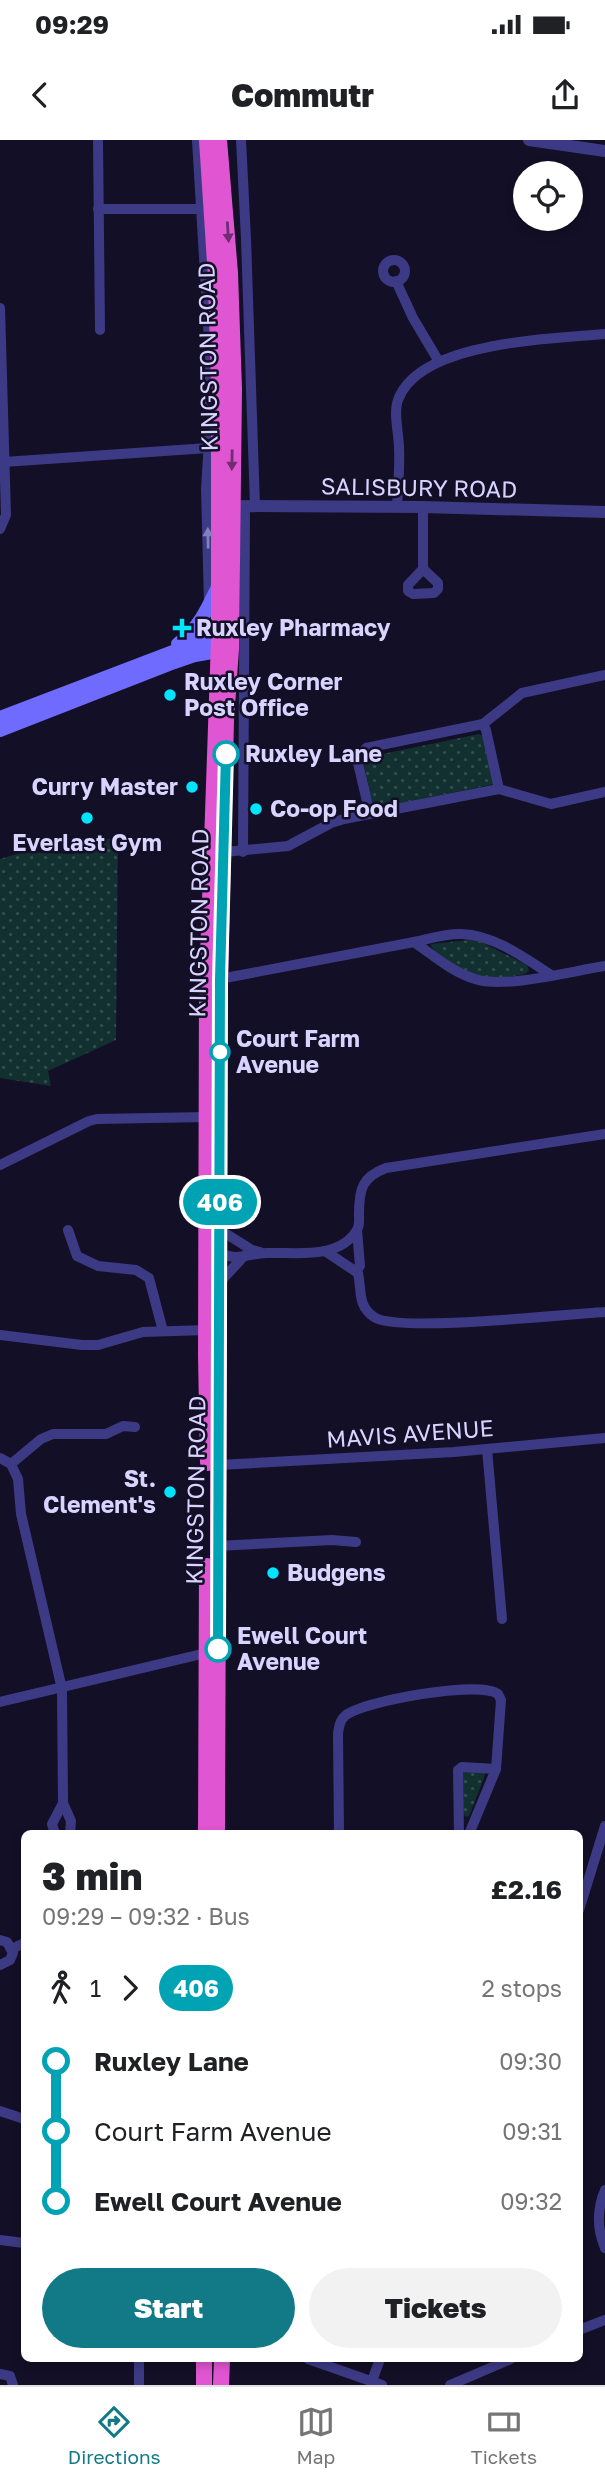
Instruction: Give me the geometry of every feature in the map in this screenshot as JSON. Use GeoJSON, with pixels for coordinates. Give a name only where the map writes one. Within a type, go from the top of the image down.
{"type":"FeatureCollection","features":[{"type":"Feature","properties":{"kind":"highway","name":"KINGSTON ROAD"},"geometry":{"type":"LineString","coordinates":[[206,1830],[206,1330],[220,979],[226,720],[225,644],[219,587],[218,327],[207,140]]}},
{"type":"Feature","properties":{"kind":"highway","name":"KINGSTON ROAD"},"geometry":{"type":"LineString","coordinates":[[217,1830],[220,1254],[211,1237],[207,1117],[208,987],[225,644],[244,506],[219,140]]}},
{"type":"Feature","properties":{"kind":"highway"},"geometry":{"type":"LineString","coordinates":[[221,2385],[222,2362]]}},
{"type":"Feature","properties":{"kind":"main road"},"geometry":{"type":"LineString","coordinates":[[166,653],[192,634],[219,587]]}},
{"type":"Feature","properties":{"kind":"main road"},"geometry":{"type":"LineString","coordinates":[[0,719],[199,642],[225,644]]}},
{"type":"Feature","properties":{"kind":"main road"},"geometry":{"type":"LineString","coordinates":[[0,730],[145,672],[225,644]]}},
{"type":"Feature","properties":{"kind":"street"},"geometry":{"type":"LineString","coordinates":[[98,140],[100,330]]}},
{"type":"Feature","properties":{"kind":"street","name":"KINGSTON ROAD"},"geometry":{"type":"LineString","coordinates":[[197,140],[210,358],[206,489],[209,607]]}},
{"type":"Feature","properties":{"kind":"street"},"geometry":{"type":"LineString","coordinates":[[241,140],[247,239],[243,852]]}},
{"type":"Feature","properties":{"kind":"street"},"geometry":{"type":"LineString","coordinates":[[529,140],[605,151]]}},
{"type":"Feature","properties":{"kind":"street"},"geometry":{"type":"LineString","coordinates":[[98,209],[202,209]]}},
{"type":"Feature","properties":{"kind":"street"},"geometry":{"type":"LineString","coordinates":[[396,281],[413,318],[438,360]]}},
{"type":"Feature","properties":{"kind":"street"},"geometry":{"type":"LineString","coordinates":[[0,308],[6,515],[0,529]]}},
{"type":"Feature","properties":{"kind":"street"},"geometry":{"type":"LineString","coordinates":[[397,507],[397,401],[404,389],[438,360],[499,344],[605,334]]}},
{"type":"Feature","properties":{"kind":"street"},"geometry":{"type":"LineString","coordinates":[[4,462],[208,448]]}},
{"type":"Feature","properties":{"kind":"street","name":"SALISBURY ROAD"},"geometry":{"type":"LineString","coordinates":[[244,506],[605,512]]}},
{"type":"Feature","properties":{"kind":"street"},"geometry":{"type":"LineString","coordinates":[[423,507],[423,569]]}},
{"type":"Feature","properties":{"kind":"street"},"geometry":{"type":"LineString","coordinates":[[370,814],[358,763],[366,748],[483,724],[522,693],[605,676]]}},
{"type":"Feature","properties":{"kind":"street"},"geometry":{"type":"LineString","coordinates":[[483,724],[499,789]]}},
{"type":"Feature","properties":{"kind":"street"},"geometry":{"type":"LineString","coordinates":[[224,852],[288,846],[331,823],[499,789],[551,804],[605,792]]}},
{"type":"Feature","properties":{"kind":"street"},"geometry":{"type":"LineString","coordinates":[[220,979],[462,934],[486,938],[523,956],[551,975]]}},
{"type":"Feature","properties":{"kind":"street"},"geometry":{"type":"LineString","coordinates":[[414,943],[460,974],[498,983],[605,966]]}},
{"type":"Feature","properties":{"kind":"street"},"geometry":{"type":"LineString","coordinates":[[0,1165],[97,1119],[207,1117]]}},
{"type":"Feature","properties":{"kind":"street"},"geometry":{"type":"LineString","coordinates":[[355,1271],[360,1266],[357,1230],[359,1196],[364,1182],[373,1173],[387,1168],[605,1134]]}},
{"type":"Feature","properties":{"kind":"street"},"geometry":{"type":"LineString","coordinates":[[68,1230],[76,1256],[98,1266],[136,1270],[149,1278],[163,1331]]}},
{"type":"Feature","properties":{"kind":"street"},"geometry":{"type":"LineString","coordinates":[[220,1254],[229,1258],[264,1253],[325,1251],[357,1230]]}},
{"type":"Feature","properties":{"kind":"street"},"geometry":{"type":"LineString","coordinates":[[211,1237],[245,1245],[264,1253]]}},
{"type":"Feature","properties":{"kind":"street"},"geometry":{"type":"LineString","coordinates":[[220,1282],[247,1254],[245,1245]]}},
{"type":"Feature","properties":{"kind":"street"},"geometry":{"type":"LineString","coordinates":[[325,1251],[355,1271],[359,1277],[362,1304],[383,1322],[450,1323],[605,1312]]}},
{"type":"Feature","properties":{"kind":"street"},"geometry":{"type":"LineString","coordinates":[[0,1335],[97,1345],[143,1332],[206,1330]]}},
{"type":"Feature","properties":{"kind":"street"},"geometry":{"type":"LineString","coordinates":[[11,1464],[41,1439],[53,1434],[106,1434],[123,1426],[135,1427]]}},
{"type":"Feature","properties":{"kind":"street","name":"MAVIS AVENUE"},"geometry":{"type":"LineString","coordinates":[[218,1465],[487,1449],[605,1438]]}},
{"type":"Feature","properties":{"kind":"street"},"geometry":{"type":"LineString","coordinates":[[487,1449],[502,1619]]}},
{"type":"Feature","properties":{"kind":"street"},"geometry":{"type":"LineString","coordinates":[[0,1458],[11,1464],[18,1479],[21,1514],[62,1689],[63,1803],[73,1825],[71,1830]]}},
{"type":"Feature","properties":{"kind":"street"},"geometry":{"type":"LineString","coordinates":[[217,1546],[332,1540],[356,1542]]}},
{"type":"Feature","properties":{"kind":"street"},"geometry":{"type":"LineString","coordinates":[[0,1702],[206,1653]]}},
{"type":"Feature","properties":{"kind":"street"},"geometry":{"type":"LineString","coordinates":[[339,1830],[339,1724],[350,1713],[444,1690],[473,1689],[494,1691],[501,1700],[496,1769],[471,1830]]}},
{"type":"Feature","properties":{"kind":"street"},"geometry":{"type":"LineString","coordinates":[[459,1830],[458,1770],[462,1767],[496,1769]]}},
{"type":"Feature","properties":{"kind":"street"},"geometry":{"type":"LineString","coordinates":[[54,1830],[52,1824],[63,1803]]}},
{"type":"Feature","properties":{"kind":"street"},"geometry":{"type":"LineString","coordinates":[[583,1897],[605,1826]]}},
{"type":"Feature","properties":{"kind":"street"},"geometry":{"type":"LineString","coordinates":[[0,1940],[7,1942],[12,1949],[10,1960],[0,1965]]}},
{"type":"Feature","properties":{"kind":"street"},"geometry":{"type":"LineString","coordinates":[[12,1949],[21,1944]]}},
{"type":"Feature","properties":{"kind":"street"},"geometry":{"type":"LineString","coordinates":[[0,2111],[21,2118]]}},
{"type":"Feature","properties":{"kind":"street"},"geometry":{"type":"LineString","coordinates":[[605,2190],[598,2227],[605,2248]]}},
{"type":"Feature","properties":{"kind":"street"},"geometry":{"type":"LineString","coordinates":[[0,2240],[21,2243]]}},
{"type":"Feature","properties":{"kind":"street"},"geometry":{"type":"LineString","coordinates":[[583,2328],[605,2320]]}},
{"type":"Feature","properties":{"kind":"street"},"geometry":{"type":"LineString","coordinates":[[139,2362],[139,2385]]}},
{"type":"Feature","properties":{"kind":"street"},"geometry":{"type":"LineString","coordinates":[[318,2362],[383,2385]]}},
{"type":"Feature","properties":{"kind":"street"},"geometry":{"type":"LineString","coordinates":[[372,2381],[379,2362]]}},
{"type":"Feature","properties":{"kind":"street"},"geometry":{"type":"LineString","coordinates":[[450,2385],[504,2362]]}},
{"type":"Feature","properties":{"kind":"street"},"geometry":{"type":"LineString","coordinates":[[0,2374],[10,2376],[13,2385]]}},
{"type":"Feature","properties":{"kind":"green space"},"geometry":{"type":"Polygon","coordinates":[[[479,734],[485,737],[495,784],[382,807],[376,807],[372,802],[364,764],[368,757],[479,734]]]}},
{"type":"Feature","properties":{"kind":"green space"},"geometry":{"type":"Polygon","coordinates":[[[118,835],[116,1040],[48,1071],[51,1086],[0,1078],[0,859],[23,852],[72,854],[118,835]]]}},
{"type":"Feature","properties":{"kind":"green space"},"geometry":{"type":"Polygon","coordinates":[[[470,940],[481,942],[527,965],[529,971],[503,978],[481,978],[453,966],[431,946],[470,940]]]}},
{"type":"Feature","properties":{"kind":"green space"},"geometry":{"type":"Polygon","coordinates":[[[483,1771],[484,1778],[469,1816],[466,1817],[461,1812],[461,1772],[483,1771]]]}},
{"type":"Feature","properties":{"kind":"bus line","name":"406"},"geometry":{"type":"LineString","coordinates":[[218,1649],[220,979],[226,754]]}},
{"type":"Feature","properties":{"kind":"place","name":"Ruxley Pharmacy"},"geometry":{"type":"Point","coordinates":[182,628]}},
{"type":"Feature","properties":{"kind":"place","name":"Ruxley Corner Post Office"},"geometry":{"type":"Point","coordinates":[170,695]}},
{"type":"Feature","properties":{"kind":"place","name":"Ruxley Lane"},"geometry":{"type":"Point","coordinates":[226,754]}},
{"type":"Feature","properties":{"kind":"place","name":"Curry Master"},"geometry":{"type":"Point","coordinates":[192,787]}},
{"type":"Feature","properties":{"kind":"place","name":"Co-op Food"},"geometry":{"type":"Point","coordinates":[256,809]}},
{"type":"Feature","properties":{"kind":"place","name":"Everlast Gym"},"geometry":{"type":"Point","coordinates":[87,818]}},
{"type":"Feature","properties":{"kind":"place","name":"Court Farm Avenue"},"geometry":{"type":"Point","coordinates":[220,1052]}},
{"type":"Feature","properties":{"kind":"place","name":"St. Clement's"},"geometry":{"type":"Point","coordinates":[170,1492]}},
{"type":"Feature","properties":{"kind":"place","name":"Budgens"},"geometry":{"type":"Point","coordinates":[273,1573]}},
{"type":"Feature","properties":{"kind":"place","name":"Ewell Court Avenue"},"geometry":{"type":"Point","coordinates":[218,1649]}}]}
